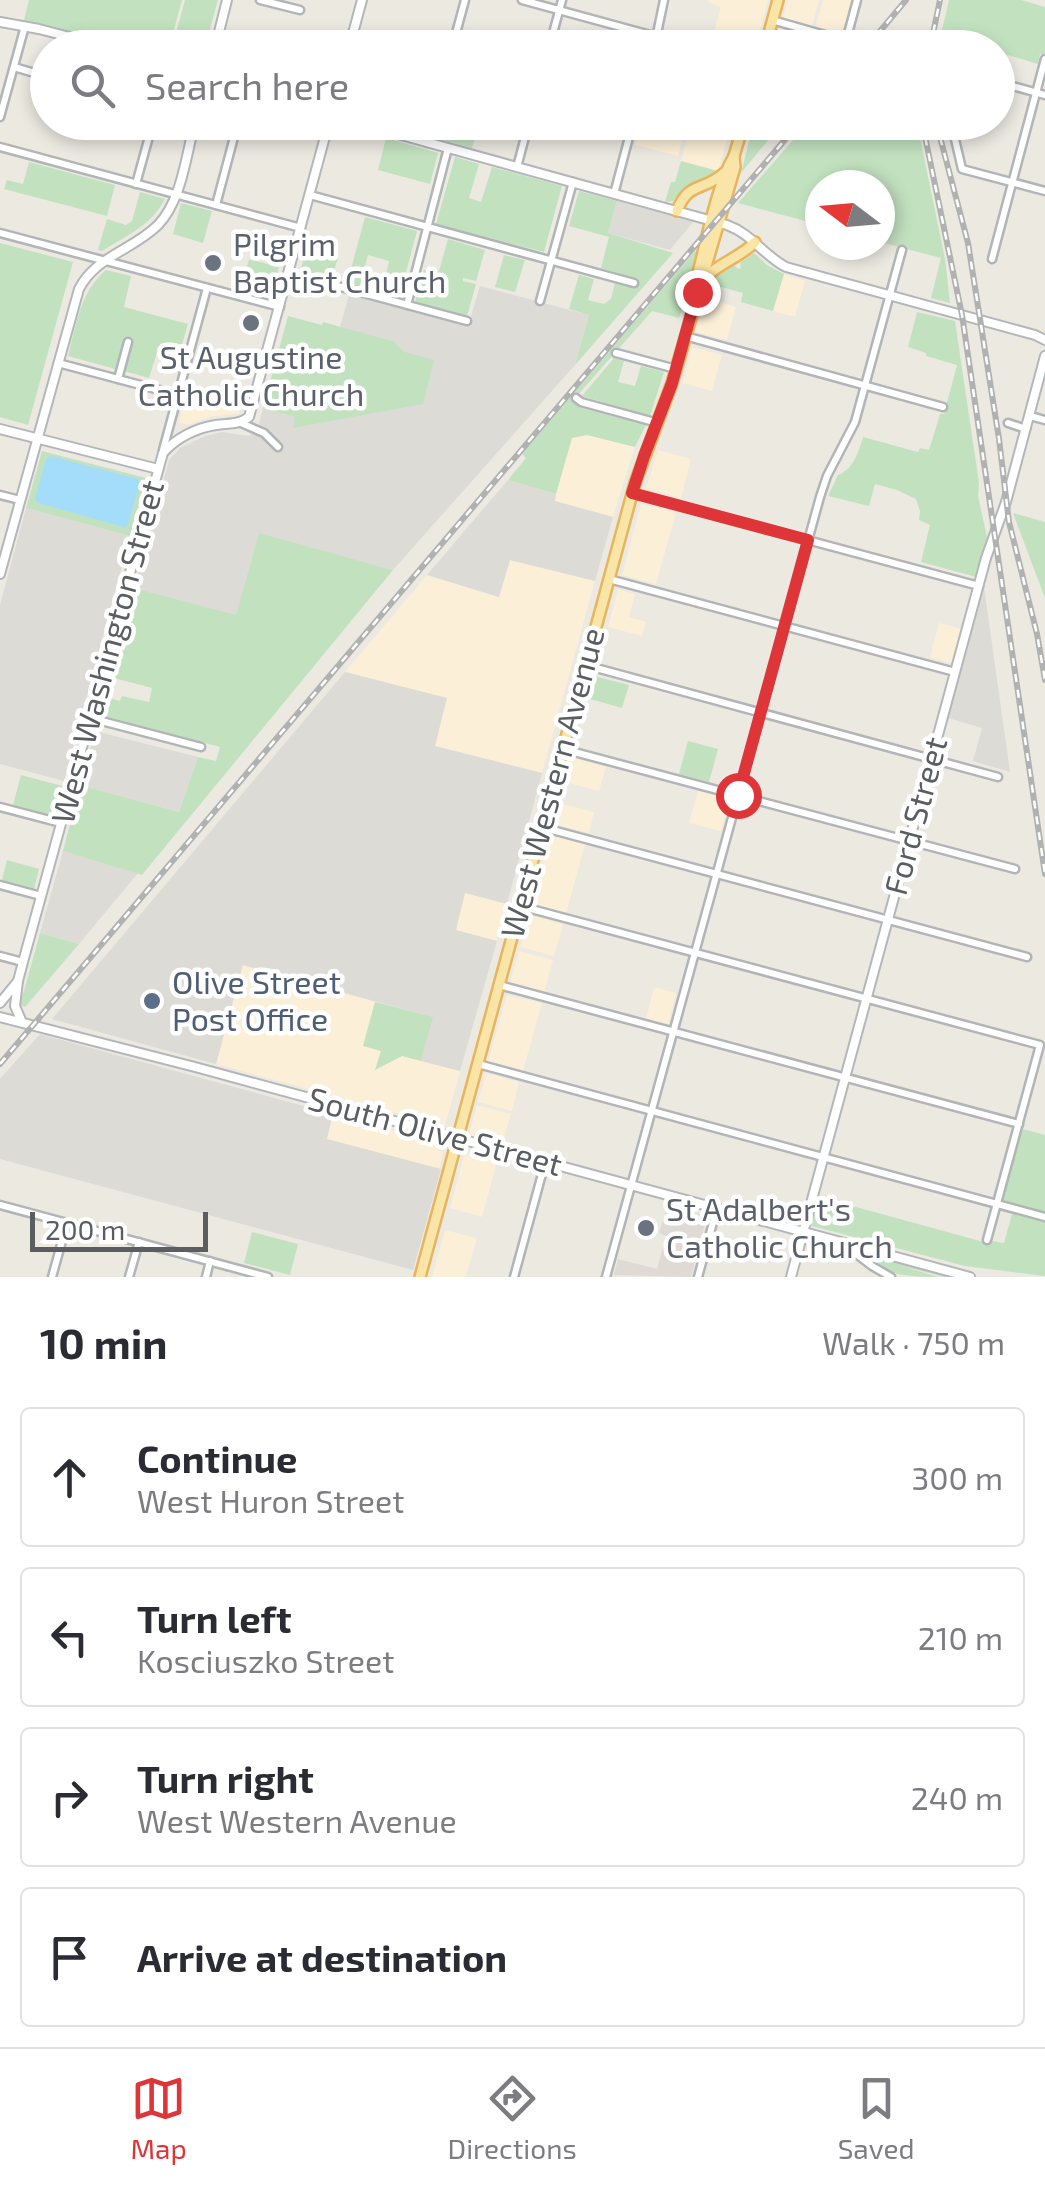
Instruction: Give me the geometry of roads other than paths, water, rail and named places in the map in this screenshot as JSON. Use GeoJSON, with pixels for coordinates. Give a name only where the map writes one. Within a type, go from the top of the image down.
{"type":"FeatureCollection","features":[{"type":"Feature","properties":{"kind":"main road"},"geometry":{"type":"LineString","coordinates":[[770,30],[778,0]]}},
{"type":"Feature","properties":{"kind":"main road","name":"West Western Avenue"},"geometry":{"type":"LineString","coordinates":[[420,1277],[632,493],[676,370],[702,281],[728,167],[739,140]]}},
{"type":"Feature","properties":{"kind":"main road","name":"West Western Avenue"},"geometry":{"type":"LineString","coordinates":[[697,292],[696,280],[735,167],[734,156]]}},
{"type":"Feature","properties":{"kind":"main road"},"geometry":{"type":"LineString","coordinates":[[677,211],[686,194],[717,180],[728,167]]}},
{"type":"Feature","properties":{"kind":"main road"},"geometry":{"type":"LineString","coordinates":[[702,281],[716,267],[736,259],[756,242]]}},
{"type":"Feature","properties":{"kind":"street"},"geometry":{"type":"LineString","coordinates":[[220,30],[227,0]]}},
{"type":"Feature","properties":{"kind":"street"},"geometry":{"type":"LineString","coordinates":[[260,0],[300,10]]}},
{"type":"Feature","properties":{"kind":"street"},"geometry":{"type":"LineString","coordinates":[[354,30],[362,0]]}},
{"type":"Feature","properties":{"kind":"street"},"geometry":{"type":"LineString","coordinates":[[457,30],[465,0]]}},
{"type":"Feature","properties":{"kind":"street"},"geometry":{"type":"LineString","coordinates":[[522,0],[634,30]]}},
{"type":"Feature","properties":{"kind":"street"},"geometry":{"type":"LineString","coordinates":[[554,30],[562,0]]}},
{"type":"Feature","properties":{"kind":"street"},"geometry":{"type":"LineString","coordinates":[[657,30],[664,0]]}},
{"type":"Feature","properties":{"kind":"street"},"geometry":{"type":"LineString","coordinates":[[849,30],[857,0]]}},
{"type":"Feature","properties":{"kind":"street"},"geometry":{"type":"LineString","coordinates":[[772,20],[807,30]]}},
{"type":"Feature","properties":{"kind":"street"},"geometry":{"type":"LineString","coordinates":[[0,22],[41,30]]}},
{"type":"Feature","properties":{"kind":"street"},"geometry":{"type":"LineString","coordinates":[[0,117],[25,26]]}},
{"type":"Feature","properties":{"kind":"street"},"geometry":{"type":"LineString","coordinates":[[992,259],[1040,94],[1045,59]]}},
{"type":"Feature","properties":{"kind":"street"},"geometry":{"type":"LineString","coordinates":[[14,67],[30,71]]}},
{"type":"Feature","properties":{"kind":"street"},"geometry":{"type":"LineString","coordinates":[[1015,87],[1040,94]]}},
{"type":"Feature","properties":{"kind":"street"},"geometry":{"type":"LineString","coordinates":[[136,184],[148,140]]}},
{"type":"Feature","properties":{"kind":"street"},"geometry":{"type":"LineString","coordinates":[[0,574],[79,289],[104,261],[151,232],[166,215],[176,194],[190,140]]}},
{"type":"Feature","properties":{"kind":"street"},"geometry":{"type":"LineString","coordinates":[[216,205],[233,140]]}},
{"type":"Feature","properties":{"kind":"street"},"geometry":{"type":"LineString","coordinates":[[278,447],[264,433],[242,422],[252,411],[324,140]]}},
{"type":"Feature","properties":{"kind":"street"},"geometry":{"type":"LineString","coordinates":[[420,140],[716,221],[745,233],[786,268],[1045,340]]}},
{"type":"Feature","properties":{"kind":"street"},"geometry":{"type":"LineString","coordinates":[[517,167],[524,140]]}},
{"type":"Feature","properties":{"kind":"street"},"geometry":{"type":"LineString","coordinates":[[614,194],[629,140]]}},
{"type":"Feature","properties":{"kind":"street"},"geometry":{"type":"LineString","coordinates":[[956,140],[961,167],[1045,192]]}},
{"type":"Feature","properties":{"kind":"street"},"geometry":{"type":"LineString","coordinates":[[0,147],[301,228]]}},
{"type":"Feature","properties":{"kind":"street"},"geometry":{"type":"LineString","coordinates":[[406,305],[448,148]]}},
{"type":"Feature","properties":{"kind":"street"},"geometry":{"type":"LineString","coordinates":[[540,301],[573,182]]}},
{"type":"Feature","properties":{"kind":"street"},"geometry":{"type":"LineString","coordinates":[[310,195],[634,284]]}},
{"type":"Feature","properties":{"kind":"street"},"geometry":{"type":"LineString","coordinates":[[0,233],[280,307]]}},
{"type":"Feature","properties":{"kind":"street"},"geometry":{"type":"LineString","coordinates":[[606,1277],[808,540],[827,476],[852,432],[902,250]]}},
{"type":"Feature","properties":{"kind":"street"},"geometry":{"type":"LineString","coordinates":[[289,273],[467,322]]}},
{"type":"Feature","properties":{"kind":"street"},"geometry":{"type":"LineString","coordinates":[[162,453],[207,288]]}},
{"type":"Feature","properties":{"kind":"street"},"geometry":{"type":"LineString","coordinates":[[686,336],[943,406]]}},
{"type":"Feature","properties":{"kind":"street"},"geometry":{"type":"LineString","coordinates":[[118,379],[128,342]]}},
{"type":"Feature","properties":{"kind":"street"},"geometry":{"type":"LineString","coordinates":[[616,353],[676,370]]}},
{"type":"Feature","properties":{"kind":"street","name":"Ford Street"},"geometry":{"type":"LineString","coordinates":[[791,1277],[1045,356]]}},
{"type":"Feature","properties":{"kind":"street"},"geometry":{"type":"LineString","coordinates":[[58,363],[178,395]]}},
{"type":"Feature","properties":{"kind":"street"},"geometry":{"type":"LineString","coordinates":[[576,398],[658,424]]}},
{"type":"Feature","properties":{"kind":"street"},"geometry":{"type":"LineString","coordinates":[[1030,416],[1045,420]]}},
{"type":"Feature","properties":{"kind":"street","name":"West Washington Street"},"geometry":{"type":"LineString","coordinates":[[0,1002],[18,981],[162,453],[198,430],[242,422]]}},
{"type":"Feature","properties":{"kind":"street"},"geometry":{"type":"LineString","coordinates":[[1008,424],[1026,429]]}},
{"type":"Feature","properties":{"kind":"street"},"geometry":{"type":"LineString","coordinates":[[0,428],[158,470]]}},
{"type":"Feature","properties":{"kind":"street"},"geometry":{"type":"LineString","coordinates":[[632,493],[979,586]]}},
{"type":"Feature","properties":{"kind":"street"},"geometry":{"type":"LineString","coordinates":[[0,495],[20,500]]}},
{"type":"Feature","properties":{"kind":"street"},"geometry":{"type":"LineString","coordinates":[[609,579],[955,672]]}},
{"type":"Feature","properties":{"kind":"street"},"geometry":{"type":"LineString","coordinates":[[585,665],[998,777]]}},
{"type":"Feature","properties":{"kind":"street"},"geometry":{"type":"LineString","coordinates":[[90,718],[201,747]]}},
{"type":"Feature","properties":{"kind":"street"},"geometry":{"type":"LineString","coordinates":[[562,748],[1015,869]]}},
{"type":"Feature","properties":{"kind":"street"},"geometry":{"type":"LineString","coordinates":[[0,806],[61,823]]}},
{"type":"Feature","properties":{"kind":"street"},"geometry":{"type":"LineString","coordinates":[[541,827],[1028,957]]}},
{"type":"Feature","properties":{"kind":"street"},"geometry":{"type":"LineString","coordinates":[[0,885],[41,896]]}},
{"type":"Feature","properties":{"kind":"street"},"geometry":{"type":"LineString","coordinates":[[519,906],[1040,1045],[987,1240]]}},
{"type":"Feature","properties":{"kind":"street"},"geometry":{"type":"LineString","coordinates":[[0,956],[23,962]]}},
{"type":"Feature","properties":{"kind":"street"},"geometry":{"type":"LineString","coordinates":[[18,981],[14,1006],[26,1022]]}},
{"type":"Feature","properties":{"kind":"street"},"geometry":{"type":"LineString","coordinates":[[498,984],[1019,1124]]}},
{"type":"Feature","properties":{"kind":"street","name":"South Olive Street"},"geometry":{"type":"LineString","coordinates":[[0,1017],[970,1277]]}},
{"type":"Feature","properties":{"kind":"street"},"geometry":{"type":"LineString","coordinates":[[477,1064],[1045,1217]]}},
{"type":"Feature","properties":{"kind":"street"},"geometry":{"type":"LineString","coordinates":[[514,1277],[545,1163]]}},
{"type":"Feature","properties":{"kind":"street"},"geometry":{"type":"LineString","coordinates":[[0,1205],[268,1277]]}},
{"type":"Feature","properties":{"kind":"street"},"geometry":{"type":"LineString","coordinates":[[698,1277],[717,1208]]}},
{"type":"Feature","properties":{"kind":"street"},"geometry":{"type":"LineString","coordinates":[[52,1277],[66,1223]]}},
{"type":"Feature","properties":{"kind":"street"},"geometry":{"type":"LineString","coordinates":[[129,1277],[139,1242]]}},
{"type":"Feature","properties":{"kind":"street","name":"South Olive Street"},"geometry":{"type":"LineString","coordinates":[[841,1242],[878,1273],[891,1277]]}},
{"type":"Feature","properties":{"kind":"street"},"geometry":{"type":"LineString","coordinates":[[206,1277],[210,1262]]}},
{"type":"Feature","properties":{"kind":"water"},"geometry":{"type":"Polygon","coordinates":[[[50,456],[139,479],[128,525],[38,503],[35,499],[50,456]]]}},
{"type":"Feature","properties":{"kind":"railway"},"geometry":{"type":"LineString","coordinates":[[881,30],[906,0]]}},
{"type":"Feature","properties":{"kind":"railway"},"geometry":{"type":"LineString","coordinates":[[934,30],[940,0]]}},
{"type":"Feature","properties":{"kind":"railway"},"geometry":{"type":"LineString","coordinates":[[0,1064],[785,140]]}},
{"type":"Feature","properties":{"kind":"railway"},"geometry":{"type":"LineString","coordinates":[[926,140],[962,315],[1045,874]]}},
{"type":"Feature","properties":{"kind":"railway"},"geometry":{"type":"LineString","coordinates":[[941,140],[968,243],[1009,522],[1045,680]]}},
{"type":"Feature","properties":{"kind":"place","name":"Pilgrim Baptist Church"},"geometry":{"type":"Point","coordinates":[213,263]}},
{"type":"Feature","properties":{"kind":"place","name":"St Augustine Catholic Church"},"geometry":{"type":"Point","coordinates":[251,323]}},
{"type":"Feature","properties":{"kind":"place","name":"Olive Street Post Office"},"geometry":{"type":"Point","coordinates":[152,1001]}},
{"type":"Feature","properties":{"kind":"place","name":"St Adalbert's Catholic Church"},"geometry":{"type":"Point","coordinates":[646,1228]}}]}
